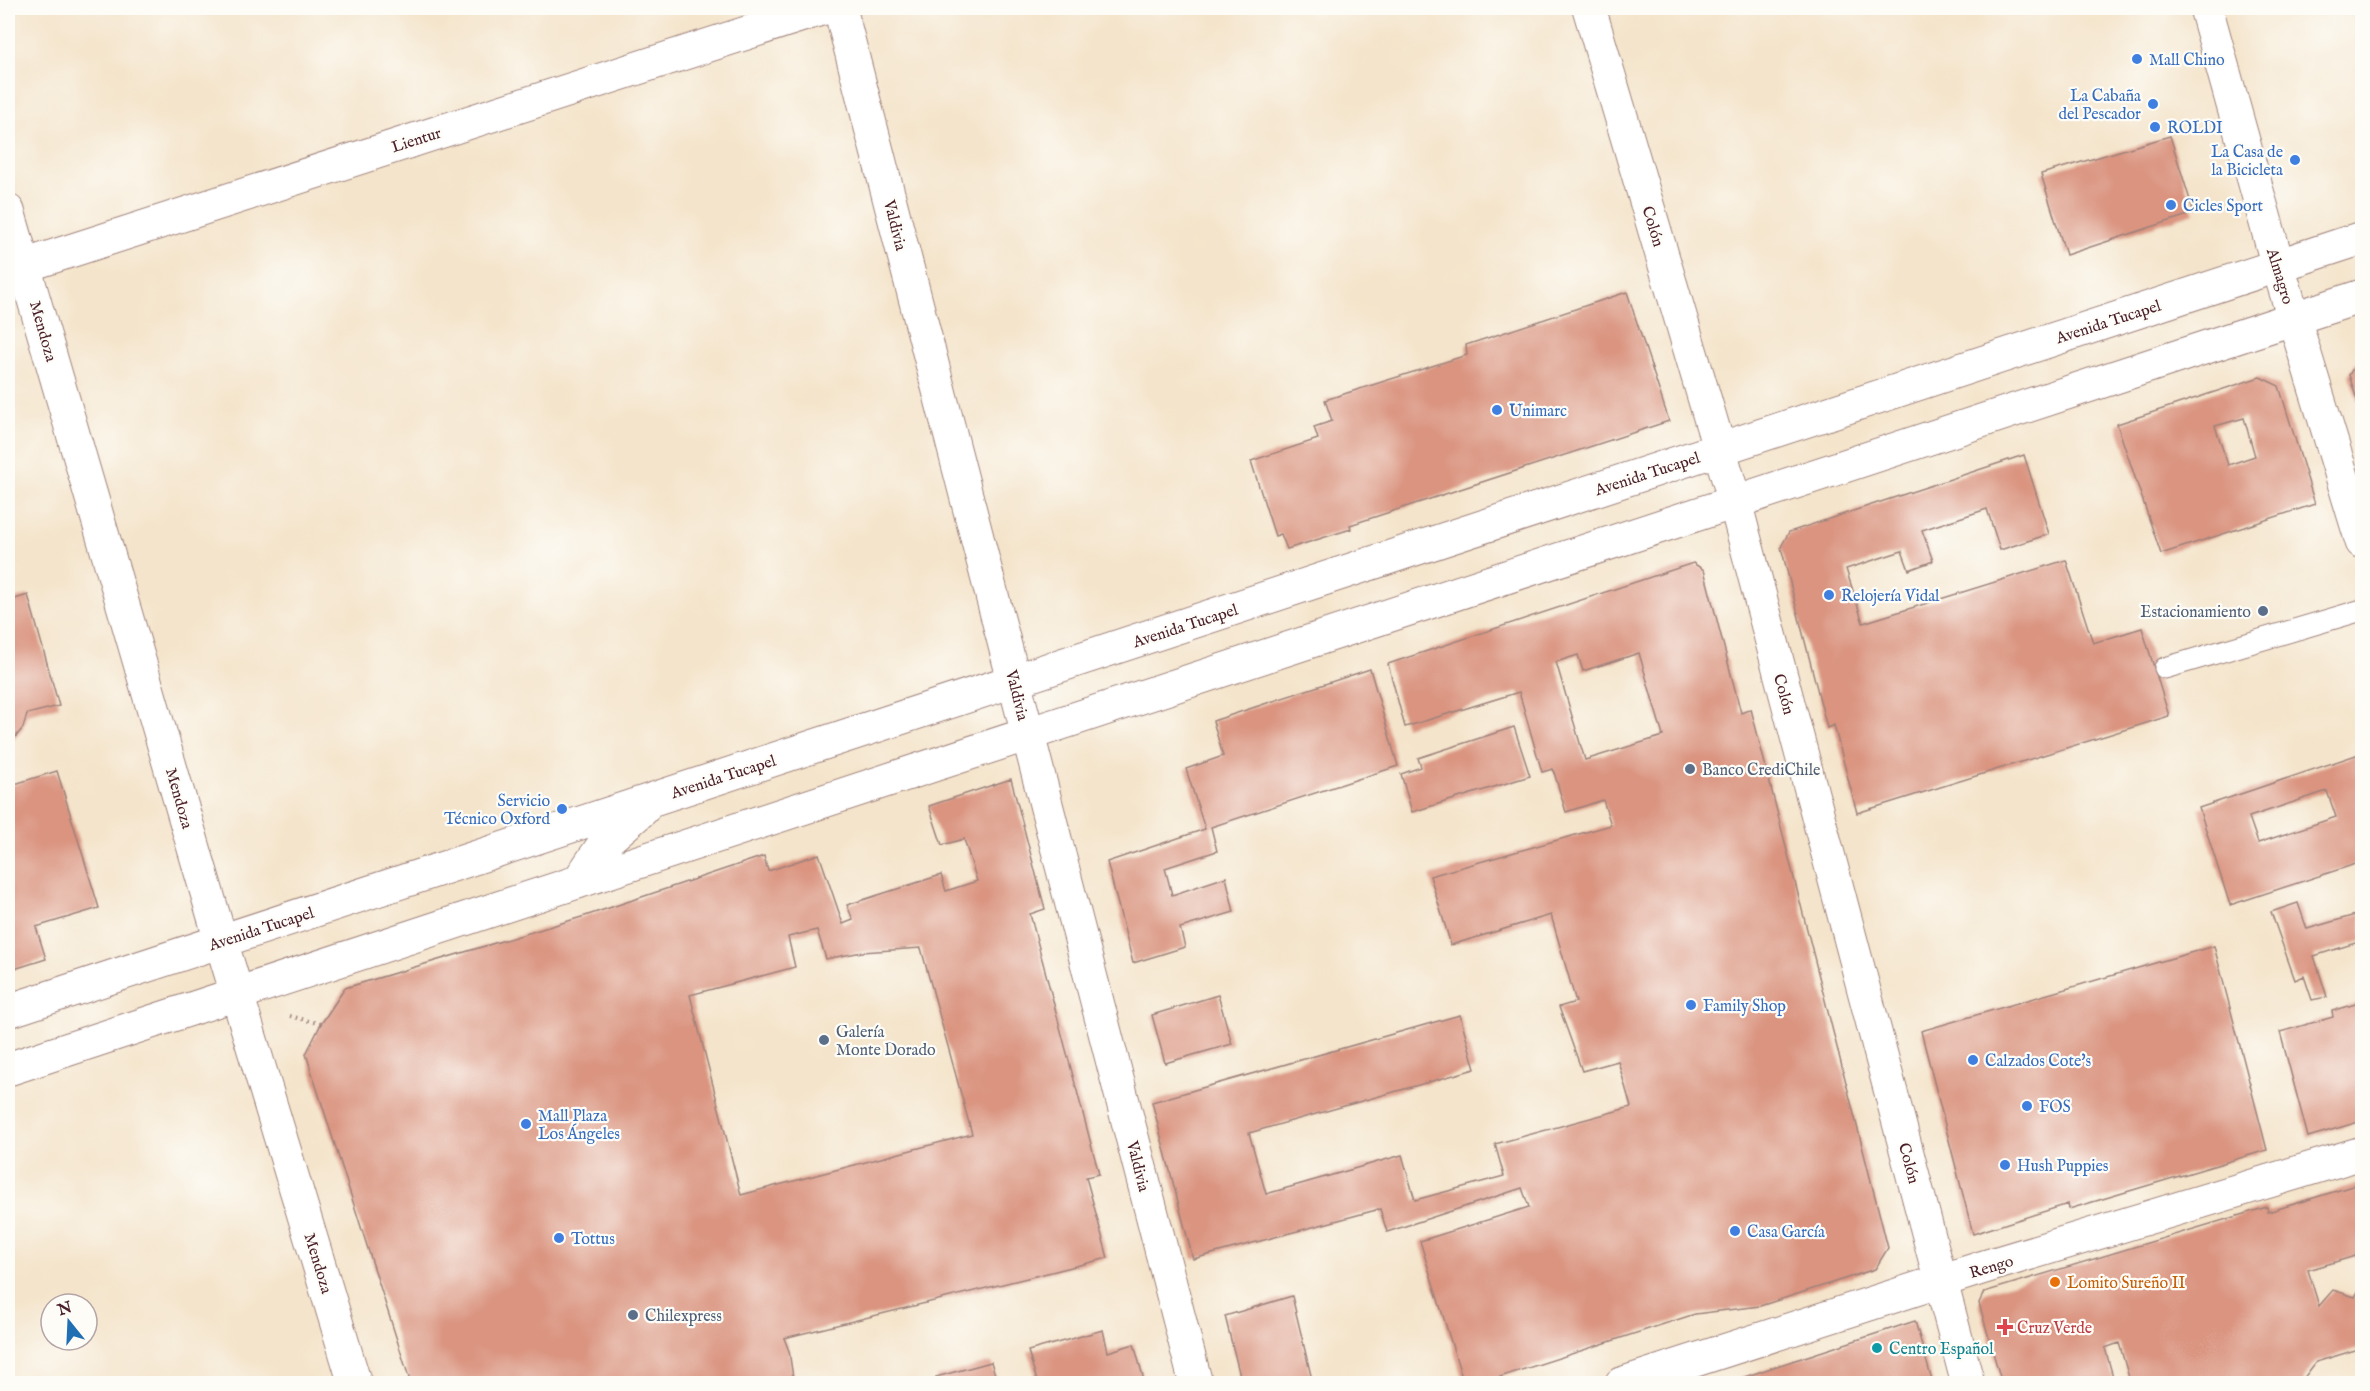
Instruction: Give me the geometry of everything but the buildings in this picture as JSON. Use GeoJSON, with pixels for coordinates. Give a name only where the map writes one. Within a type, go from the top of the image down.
{"type":"FeatureCollection","features":[{"type":"Feature","properties":{"kind":"main road","name":"Lientur"},"geometry":{"type":"LineString","coordinates":[[16,268],[824,8]]}},
{"type":"Feature","properties":{"kind":"main road","name":"Valdivia"},"geometry":{"type":"LineString","coordinates":[[840,8],[1196,1383]]}},
{"type":"Feature","properties":{"kind":"main road","name":"Colón"},"geometry":{"type":"LineString","coordinates":[[1589,8],[1735,502],[1968,1383]]}},
{"type":"Feature","properties":{"kind":"main road","name":"Almagro"},"geometry":{"type":"LineString","coordinates":[[2206,8],[2278,266],[2362,542]]}},
{"type":"Feature","properties":{"kind":"main road","name":"Mendoza"},"geometry":{"type":"LineString","coordinates":[[8,211],[16,268],[355,1383]]}},
{"type":"Feature","properties":{"kind":"main road","name":"Avenida Tucapel"},"geometry":{"type":"LineString","coordinates":[[8,1011],[2362,238]]}},
{"type":"Feature","properties":{"kind":"main road"},"geometry":{"type":"LineString","coordinates":[[8,1069],[2362,296]]}},
{"type":"Feature","properties":{"kind":"main road"},"geometry":{"type":"LineString","coordinates":[[578,882],[606,841],[631,817],[659,797]]}},
{"type":"Feature","properties":{"kind":"main road","name":"Rengo"},"geometry":{"type":"LineString","coordinates":[[1622,1383],[2362,1153]]}},
{"type":"Feature","properties":{"kind":"lane"},"geometry":{"type":"LineString","coordinates":[[2165,668],[2362,610]]}},
{"type":"Feature","properties":{"kind":"place","name":"Mall Chino"},"geometry":{"type":"Point","coordinates":[2137,59]}},
{"type":"Feature","properties":{"kind":"place","name":"La Cabaña del Pescador"},"geometry":{"type":"Point","coordinates":[2153,104]}},
{"type":"Feature","properties":{"kind":"place","name":"ROLDI"},"geometry":{"type":"Point","coordinates":[2155,127]}},
{"type":"Feature","properties":{"kind":"place","name":"La Casa de la Bicicleta"},"geometry":{"type":"Point","coordinates":[2295,160]}},
{"type":"Feature","properties":{"kind":"place","name":"Cicles Sport"},"geometry":{"type":"Point","coordinates":[2171,205]}},
{"type":"Feature","properties":{"kind":"place","name":"Unimarc"},"geometry":{"type":"Point","coordinates":[1497,410]}},
{"type":"Feature","properties":{"kind":"place","name":"Relojería Vidal"},"geometry":{"type":"Point","coordinates":[1829,595]}},
{"type":"Feature","properties":{"kind":"place","name":"Estacionamiento"},"geometry":{"type":"Point","coordinates":[2263,611]}},
{"type":"Feature","properties":{"kind":"place","name":"Banco CrediChile"},"geometry":{"type":"Point","coordinates":[1690,769]}},
{"type":"Feature","properties":{"kind":"place","name":"Servicio Técnico Oxford"},"geometry":{"type":"Point","coordinates":[562,809]}},
{"type":"Feature","properties":{"kind":"place","name":"Family Shop"},"geometry":{"type":"Point","coordinates":[1691,1005]}},
{"type":"Feature","properties":{"kind":"place","name":"Galería Monte Dorado"},"geometry":{"type":"Point","coordinates":[824,1040]}},
{"type":"Feature","properties":{"kind":"place","name":"Calzados Cote's"},"geometry":{"type":"Point","coordinates":[1973,1060]}},
{"type":"Feature","properties":{"kind":"place","name":"FOS"},"geometry":{"type":"Point","coordinates":[2027,1106]}},
{"type":"Feature","properties":{"kind":"place","name":"Mall Plaza Los Ángeles"},"geometry":{"type":"Point","coordinates":[526,1124]}},
{"type":"Feature","properties":{"kind":"place","name":"Hush Puppies"},"geometry":{"type":"Point","coordinates":[2005,1165]}},
{"type":"Feature","properties":{"kind":"place","name":"Casa García"},"geometry":{"type":"Point","coordinates":[1735,1231]}},
{"type":"Feature","properties":{"kind":"place","name":"Tottus"},"geometry":{"type":"Point","coordinates":[559,1238]}},
{"type":"Feature","properties":{"kind":"place","name":"Lomito Sureño II"},"geometry":{"type":"Point","coordinates":[2055,1282]}},
{"type":"Feature","properties":{"kind":"place","name":"Chilexpress"},"geometry":{"type":"Point","coordinates":[633,1315]}},
{"type":"Feature","properties":{"kind":"place","name":"Cruz Verde"},"geometry":{"type":"Point","coordinates":[2005,1327]}},
{"type":"Feature","properties":{"kind":"place","name":"Centro Español"},"geometry":{"type":"Point","coordinates":[1877,1348]}}]}
